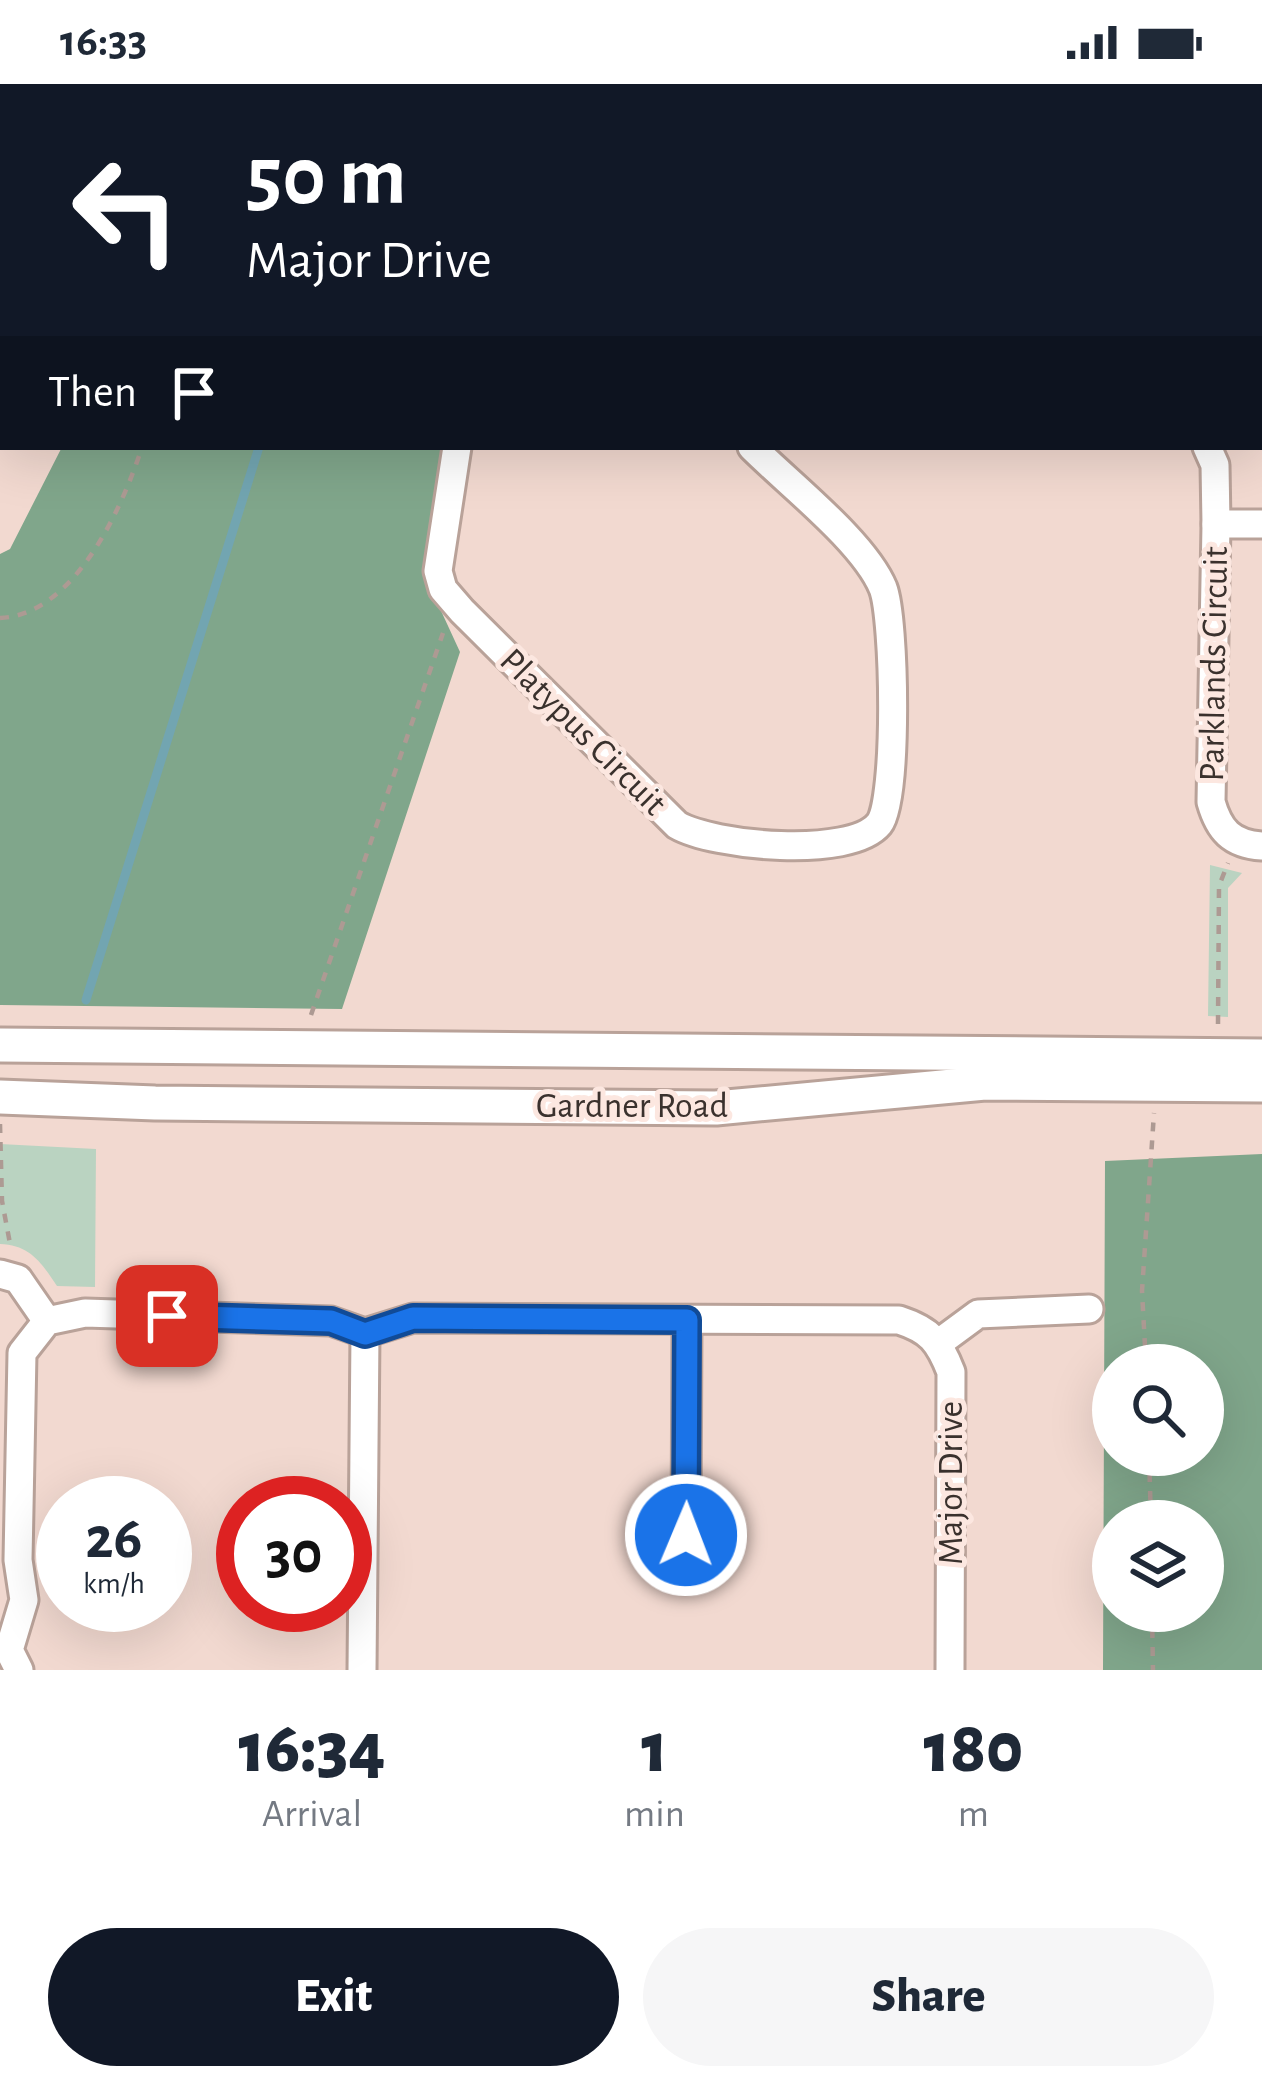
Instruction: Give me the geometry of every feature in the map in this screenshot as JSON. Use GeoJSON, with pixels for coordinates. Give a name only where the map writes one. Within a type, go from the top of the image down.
{"type":"FeatureCollection","features":[{"type":"Feature","properties":{"kind":"street","name":"Platypus Circuit"},"geometry":{"type":"LineString","coordinates":[[457,450],[438,571],[443,590],[462,611],[677,825],[719,843],[845,843],[866,836],[889,807],[890,610],[867,563],[755,450]]}},
{"type":"Feature","properties":{"kind":"street","name":"Parklands Circuit"},"geometry":{"type":"LineString","coordinates":[[1208,450],[1215,465],[1216,524],[1211,802],[1218,825],[1251,844]]}},
{"type":"Feature","properties":{"kind":"street","name":"Parklands Circuit"},"geometry":{"type":"LineString","coordinates":[[1216,524],[1262,524]]}},
{"type":"Feature","properties":{"kind":"street","name":"Gardner Road"},"geometry":{"type":"LineString","coordinates":[[0,1046],[1262,1056]]}},
{"type":"Feature","properties":{"kind":"street","name":"Gardner Road"},"geometry":{"type":"LineString","coordinates":[[0,1096],[154,1103],[716,1108],[986,1083],[1262,1085]]}},
{"type":"Feature","properties":{"kind":"street"},"geometry":{"type":"LineString","coordinates":[[10,1264],[46,1321]]}},
{"type":"Feature","properties":{"kind":"street"},"geometry":{"type":"LineString","coordinates":[[19,1670],[9,1650],[24,1600],[18,1560],[20,1373],[22,1352],[46,1321],[85,1313],[331,1321],[365,1334],[413,1318],[899,1320],[926,1329],[940,1342],[978,1314],[1089,1309]]}},
{"type":"Feature","properties":{"kind":"street"},"geometry":{"type":"LineString","coordinates":[[686,1535],[687,1320]]}},
{"type":"Feature","properties":{"kind":"street"},"geometry":{"type":"LineString","coordinates":[[362,1670],[365,1334]]}},
{"type":"Feature","properties":{"kind":"street","name":"Major Drive"},"geometry":{"type":"LineString","coordinates":[[940,1342],[951,1372],[950,1670]]}},
{"type":"Feature","properties":{"kind":"path"},"geometry":{"type":"LineString","coordinates":[[0,618],[42,608],[65,590],[89,554],[141,450]]}},
{"type":"Feature","properties":{"kind":"path"},"geometry":{"type":"LineString","coordinates":[[311,1015],[437,642],[462,611]]}},
{"type":"Feature","properties":{"kind":"path"},"geometry":{"type":"LineString","coordinates":[[1218,1024],[1219,886],[1251,844]]}},
{"type":"Feature","properties":{"kind":"path"},"geometry":{"type":"LineString","coordinates":[[1145,1344],[1142,1291],[1155,1084]]}},
{"type":"Feature","properties":{"kind":"path"},"geometry":{"type":"LineString","coordinates":[[0,1123],[10,1264]]}},
{"type":"Feature","properties":{"kind":"path"},"geometry":{"type":"LineString","coordinates":[[1152,1632],[1153,1670]]}},
{"type":"Feature","properties":{"kind":"green space"},"geometry":{"type":"Polygon","coordinates":[[[60,450],[444,450],[425,576],[460,652],[342,1009],[0,1005],[0,554],[10,549],[60,450]]]}},
{"type":"Feature","properties":{"kind":"green space"},"geometry":{"type":"Polygon","coordinates":[[[1210,865],[1242,873],[1228,888],[1228,1017],[1208,1016],[1210,865]]]}},
{"type":"Feature","properties":{"kind":"green space"},"geometry":{"type":"Polygon","coordinates":[[[0,1144],[96,1149],[95,1287],[57,1286],[27,1251],[0,1244],[0,1144]]]}},
{"type":"Feature","properties":{"kind":"green space"},"geometry":{"type":"Polygon","coordinates":[[[1262,1154],[1262,1670],[1103,1670],[1103,1632],[1224,1632],[1224,1500],[1104,1500],[1104,1476],[1224,1476],[1224,1344],[1104,1344],[1105,1161],[1262,1154]]]}},
{"type":"Feature","properties":{"kind":"waterway"},"geometry":{"type":"LineString","coordinates":[[86,1000],[258,450]]}},
{"type":"Feature","properties":{"kind":"route"},"geometry":{"type":"LineString","coordinates":[[167,1316],[331,1321],[365,1334],[413,1318],[687,1320],[686,1535]]}}]}
